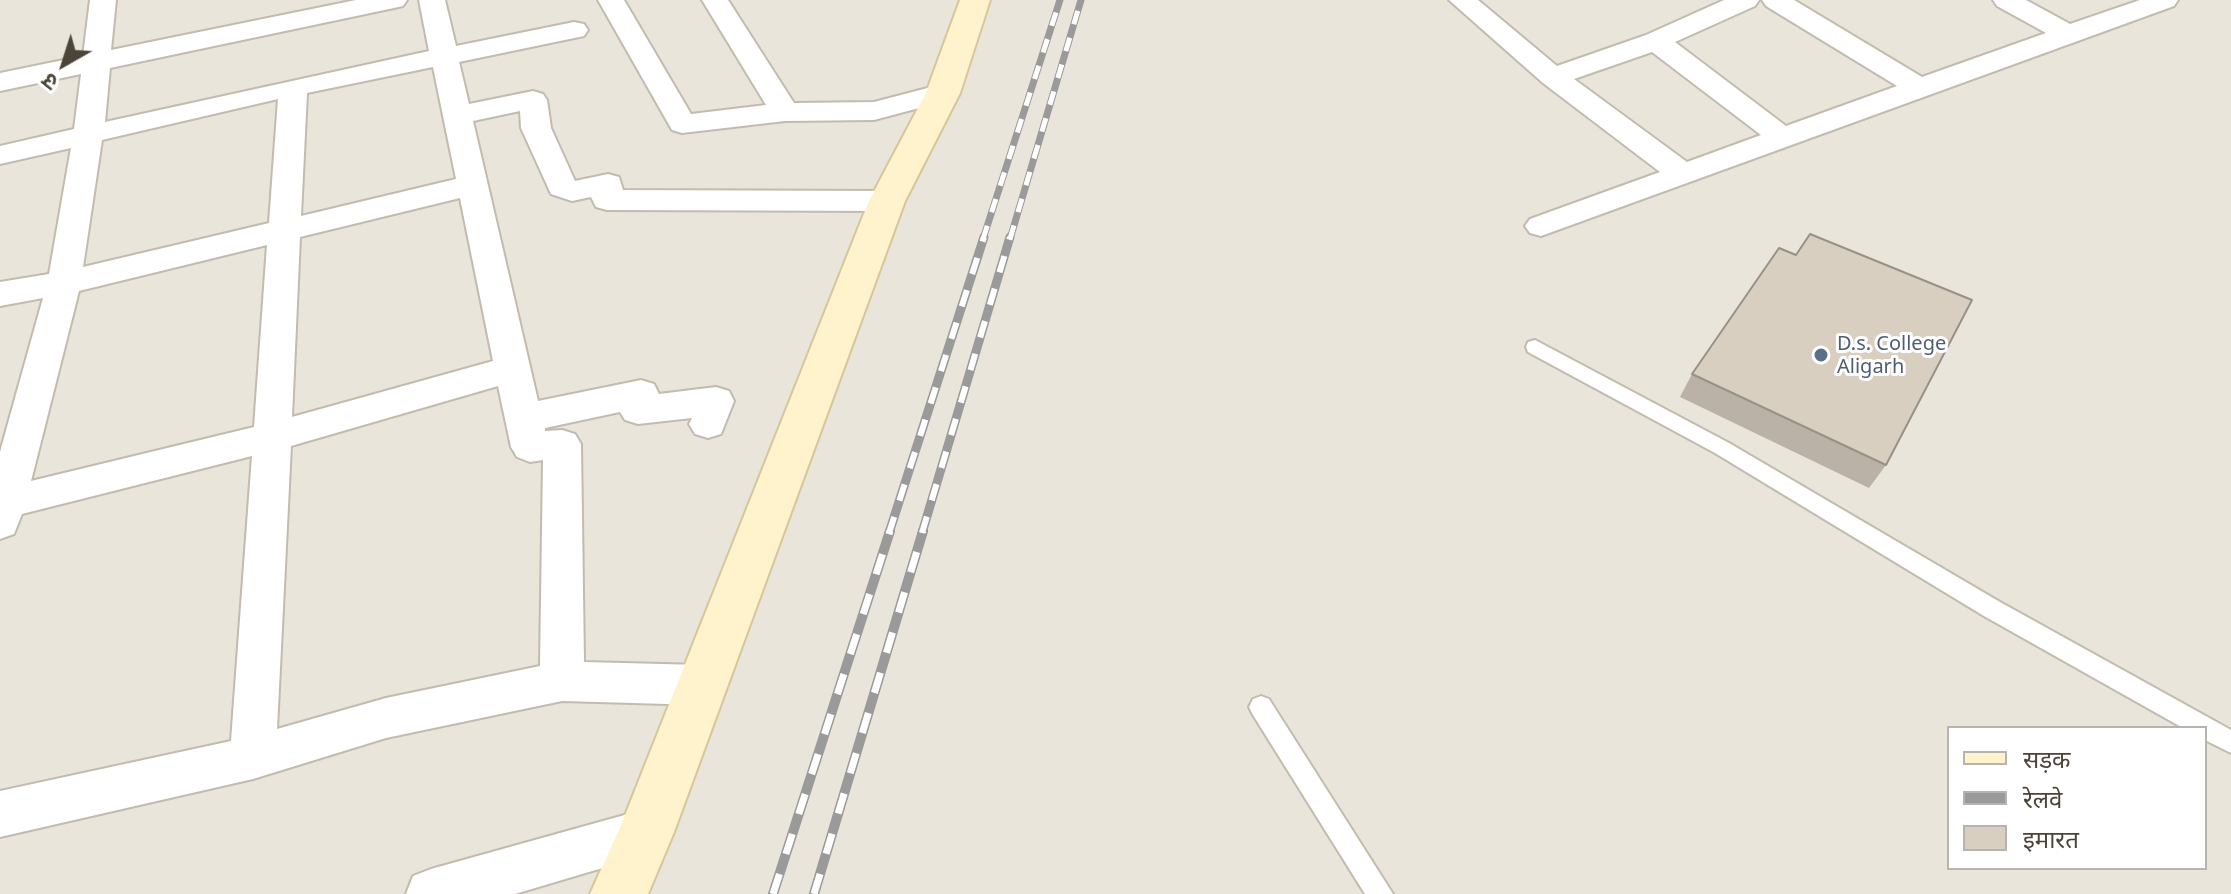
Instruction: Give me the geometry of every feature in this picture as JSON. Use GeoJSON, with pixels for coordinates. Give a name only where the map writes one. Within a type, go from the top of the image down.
{"type":"FeatureCollection","features":[{"type":"Feature","properties":{"kind":"street"},"geometry":{"type":"LineString","coordinates":[[2,510],[64,283],[87,135],[103,0]]}},
{"type":"Feature","properties":{"kind":"street"},"geometry":{"type":"LineString","coordinates":[[0,82],[394,0]]}},
{"type":"Feature","properties":{"kind":"street"},"geometry":{"type":"LineString","coordinates":[[432,0],[530,447],[562,444],[562,681]]}},
{"type":"Feature","properties":{"kind":"street"},"geometry":{"type":"LineString","coordinates":[[611,0],[682,124],[785,112],[874,111],[943,93]]}},
{"type":"Feature","properties":{"kind":"street"},"geometry":{"type":"LineString","coordinates":[[715,0],[785,112]]}},
{"type":"Feature","properties":{"kind":"street"},"geometry":{"type":"LineString","coordinates":[[619,894],[646,832],[887,201],[943,93],[975,0]]}},
{"type":"Feature","properties":{"kind":"street"},"geometry":{"type":"LineString","coordinates":[[1462,0],[1553,77],[1683,174]]}},
{"type":"Feature","properties":{"kind":"street"},"geometry":{"type":"LineString","coordinates":[[1553,77],[1656,41],[1746,0]]}},
{"type":"Feature","properties":{"kind":"street"},"geometry":{"type":"LineString","coordinates":[[1775,0],[1919,88]]}},
{"type":"Feature","properties":{"kind":"street"},"geometry":{"type":"LineString","coordinates":[[2006,0],[2068,34]]}},
{"type":"Feature","properties":{"kind":"street"},"geometry":{"type":"LineString","coordinates":[[1541,226],[2165,0]]}},
{"type":"Feature","properties":{"kind":"street"},"geometry":{"type":"LineString","coordinates":[[0,155],[293,87],[574,30]]}},
{"type":"Feature","properties":{"kind":"street"},"geometry":{"type":"LineString","coordinates":[[1656,41],[1783,138]]}},
{"type":"Feature","properties":{"kind":"street"},"geometry":{"type":"LineString","coordinates":[[253,758],[293,87]]}},
{"type":"Feature","properties":{"kind":"street"},"geometry":{"type":"LineString","coordinates":[[458,115],[533,100],[536,128],[562,187],[572,191],[608,184],[607,200],[887,201]]}},
{"type":"Feature","properties":{"kind":"street"},"geometry":{"type":"LineString","coordinates":[[0,294],[64,283],[473,185]]}},
{"type":"Feature","properties":{"kind":"street"},"geometry":{"type":"LineString","coordinates":[[2,510],[513,369]]}},
{"type":"Feature","properties":{"kind":"street"},"geometry":{"type":"LineString","coordinates":[[524,418],[641,394],[638,410],[716,401],[708,424]]}},
{"type":"Feature","properties":{"kind":"street"},"geometry":{"type":"LineString","coordinates":[[0,814],[253,758],[386,718],[562,681],[702,685]]}},
{"type":"Feature","properties":{"kind":"street"},"geometry":{"type":"LineString","coordinates":[[431,894],[646,832]]}},
{"type":"Feature","properties":{"kind":"lane"},"geometry":{"type":"LineString","coordinates":[[1535,347],[1722,448],[1992,609],[2201,726]]}},
{"type":"Feature","properties":{"kind":"lane"},"geometry":{"type":"LineString","coordinates":[[1261,707],[1380,894]]}},
{"type":"Feature","properties":{"kind":"lane"},"geometry":{"type":"LineString","coordinates":[[2207,729],[2231,742]]}},
{"type":"Feature","properties":{"kind":"shaded area"},"geometry":{"type":"Polygon","coordinates":[[[0,0],[2231,0],[2231,894],[0,894],[0,0]]]}},
{"type":"Feature","properties":{"kind":"building"},"geometry":{"type":"Polygon","coordinates":[[[1810,234],[1972,300],[1886,465],[1692,374],[1779,248],[1796,255],[1810,234]]]}},
{"type":"Feature","properties":{"kind":"railway"},"geometry":{"type":"LineString","coordinates":[[983,239],[1060,0]]}},
{"type":"Feature","properties":{"kind":"railway"},"geometry":{"type":"LineString","coordinates":[[1010,239],[1081,0]]}},
{"type":"Feature","properties":{"kind":"railway"},"geometry":{"type":"LineString","coordinates":[[889,533],[984,237]]}},
{"type":"Feature","properties":{"kind":"railway"},"geometry":{"type":"LineString","coordinates":[[922,533],[1010,237]]}},
{"type":"Feature","properties":{"kind":"railway"},"geometry":{"type":"LineString","coordinates":[[773,894],[890,531]]}},
{"type":"Feature","properties":{"kind":"railway"},"geometry":{"type":"LineString","coordinates":[[814,894],[923,531]]}},
{"type":"Feature","properties":{"kind":"place","name":"D.s. College Aligarh"},"geometry":{"type":"Point","coordinates":[1821,355]}}]}
